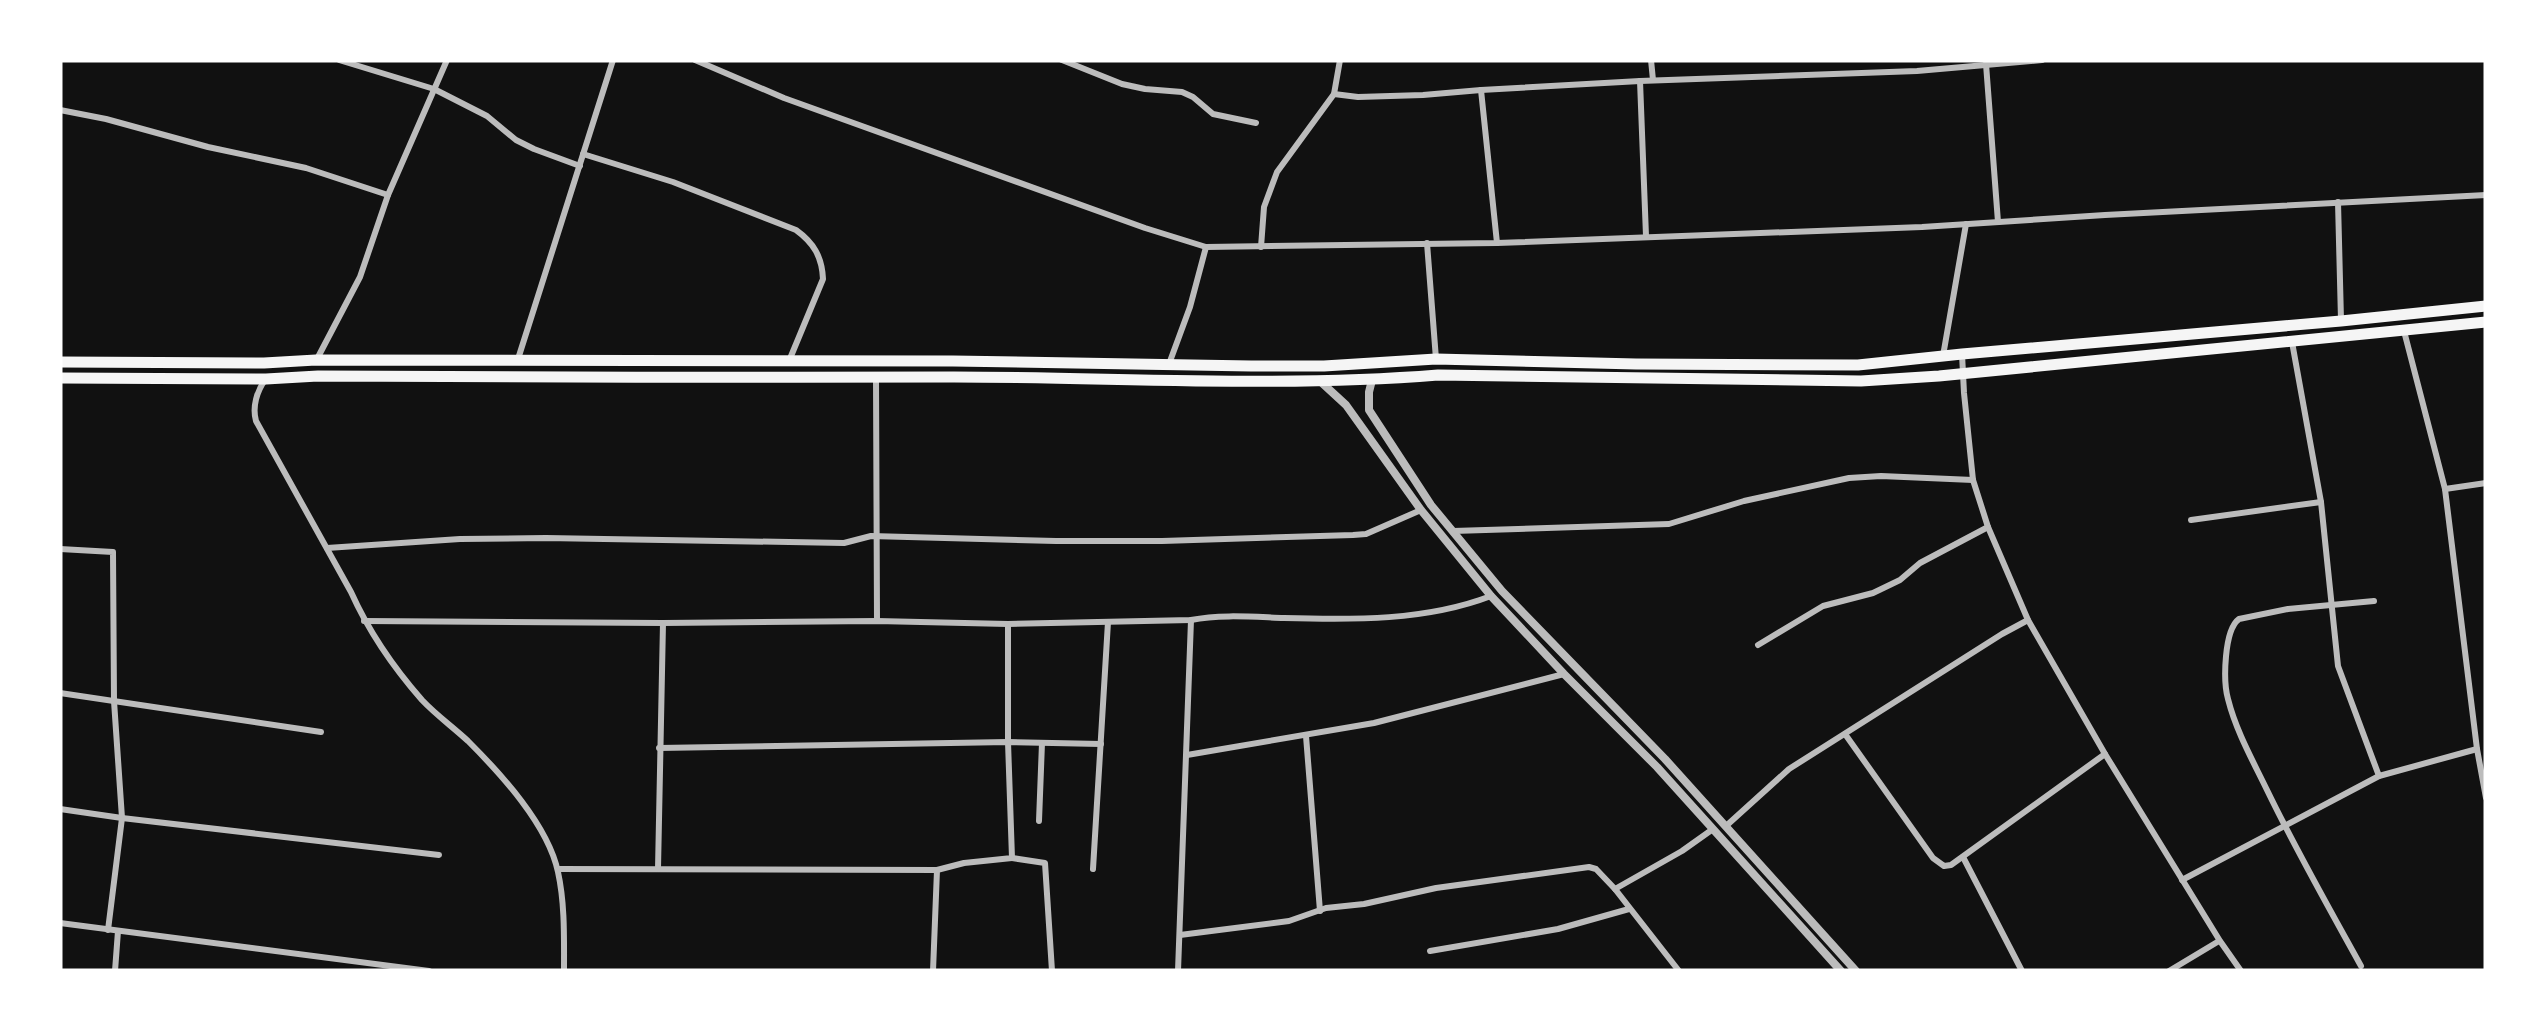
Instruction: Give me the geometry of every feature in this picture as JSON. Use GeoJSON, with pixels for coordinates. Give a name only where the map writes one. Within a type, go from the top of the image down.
{"type":"FeatureCollection","features":[{"type":"Feature","properties":{"kind":"highway"},"geometry":{"type":"LineString","coordinates":[[60,362],[1324,366],[1436,359],[1858,365],[2486,306]]}},
{"type":"Feature","properties":{"kind":"highway"},"geometry":{"type":"LineString","coordinates":[[60,378],[954,377],[1321,382],[1438,375],[1861,381],[2486,322]]}},
{"type":"Feature","properties":{"kind":"highway"},"geometry":{"type":"LineString","coordinates":[[1547,360],[1548,376]]}},
{"type":"Feature","properties":{"kind":"street"},"geometry":{"type":"LineString","coordinates":[[339,60],[434,89],[487,116],[534,150],[580,166]]}},
{"type":"Feature","properties":{"kind":"street"},"geometry":{"type":"LineString","coordinates":[[316,360],[360,277],[388,195],[447,60]]}},
{"type":"Feature","properties":{"kind":"street"},"geometry":{"type":"LineString","coordinates":[[517,361],[613,60]]}},
{"type":"Feature","properties":{"kind":"street"},"geometry":{"type":"LineString","coordinates":[[695,60],[784,98],[1206,247],[1497,243],[1922,227],[2486,195]]}},
{"type":"Feature","properties":{"kind":"street"},"geometry":{"type":"LineString","coordinates":[[1062,60],[1122,84],[1182,92],[1212,114],[1256,123]]}},
{"type":"Feature","properties":{"kind":"street"},"geometry":{"type":"LineString","coordinates":[[1261,247],[1264,207],[1277,172],[1334,94],[1340,60]]}},
{"type":"Feature","properties":{"kind":"street"},"geometry":{"type":"LineString","coordinates":[[1651,60],[1653,80]]}},
{"type":"Feature","properties":{"kind":"street"},"geometry":{"type":"LineString","coordinates":[[1334,94],[1423,96],[1653,80],[1917,71],[2042,60]]}},
{"type":"Feature","properties":{"kind":"street"},"geometry":{"type":"LineString","coordinates":[[1986,64],[1998,222]]}},
{"type":"Feature","properties":{"kind":"street"},"geometry":{"type":"LineString","coordinates":[[1640,81],[1646,236]]}},
{"type":"Feature","properties":{"kind":"street"},"geometry":{"type":"LineString","coordinates":[[1481,90],[1497,243]]}},
{"type":"Feature","properties":{"kind":"street"},"geometry":{"type":"LineString","coordinates":[[60,110],[306,168],[388,195]]}},
{"type":"Feature","properties":{"kind":"street"},"geometry":{"type":"LineString","coordinates":[[583,154],[674,182],[808,238],[818,254],[823,279],[788,362]]}},
{"type":"Feature","properties":{"kind":"street"},"geometry":{"type":"LineString","coordinates":[[2338,202],[2341,322]]}},
{"type":"Feature","properties":{"kind":"street"},"geometry":{"type":"LineString","coordinates":[[1943,357],[1966,224]]}},
{"type":"Feature","properties":{"kind":"street"},"geometry":{"type":"LineString","coordinates":[[1426,244],[1436,359]]}},
{"type":"Feature","properties":{"kind":"street"},"geometry":{"type":"LineString","coordinates":[[1169,364],[1190,308],[1206,247]]}},
{"type":"Feature","properties":{"kind":"street"},"geometry":{"type":"LineString","coordinates":[[2404,331],[2445,489],[2486,798]]}},
{"type":"Feature","properties":{"kind":"street"},"geometry":{"type":"LineString","coordinates":[[2292,341],[2321,502],[2338,666],[2379,776]]}},
{"type":"Feature","properties":{"kind":"street"},"geometry":{"type":"LineString","coordinates":[[1962,354],[1973,480],[2028,620],[2105,754],[2240,971]]}},
{"type":"Feature","properties":{"kind":"street"},"geometry":{"type":"LineString","coordinates":[[876,378],[876,621]]}},
{"type":"Feature","properties":{"kind":"street"},"geometry":{"type":"LineString","coordinates":[[266,379],[253,411],[256,421],[364,620],[424,702],[469,742],[536,818],[558,870],[564,971]]}},
{"type":"Feature","properties":{"kind":"street"},"geometry":{"type":"LineString","coordinates":[[1372,380],[1370,410],[1432,504],[1502,592],[1665,760],[1856,971]]}},
{"type":"Feature","properties":{"kind":"street"},"geometry":{"type":"LineString","coordinates":[[1321,382],[1346,406],[1420,510],[1491,596],[1657,767],[1841,971]]}},
{"type":"Feature","properties":{"kind":"street"},"geometry":{"type":"LineString","coordinates":[[1453,531],[1669,524],[1744,501],[1849,478],[1973,480]]}},
{"type":"Feature","properties":{"kind":"street"},"geometry":{"type":"LineString","coordinates":[[2445,489],[2486,483]]}},
{"type":"Feature","properties":{"kind":"street"},"geometry":{"type":"LineString","coordinates":[[2190,520],[2321,502]]}},
{"type":"Feature","properties":{"kind":"street"},"geometry":{"type":"LineString","coordinates":[[327,548],[494,539],[844,543],[875,536],[1074,542],[1353,535],[1366,534],[1420,510]]}},
{"type":"Feature","properties":{"kind":"street"},"geometry":{"type":"LineString","coordinates":[[1758,644],[1823,606],[1873,593],[1900,580],[1920,564],[1988,526]]}},
{"type":"Feature","properties":{"kind":"street"},"geometry":{"type":"LineString","coordinates":[[60,549],[113,552],[114,702],[122,818],[108,930]]}},
{"type":"Feature","properties":{"kind":"street"},"geometry":{"type":"LineString","coordinates":[[364,620],[1008,624],[1204,617],[1348,620],[1402,616],[1472,604],[1491,596]]}},
{"type":"Feature","properties":{"kind":"street"},"geometry":{"type":"LineString","coordinates":[[2361,966],[2246,748],[2226,683],[2230,630],[2248,615],[2374,600]]}},
{"type":"Feature","properties":{"kind":"street"},"geometry":{"type":"LineString","coordinates":[[1178,971],[1192,620]]}},
{"type":"Feature","properties":{"kind":"street"},"geometry":{"type":"LineString","coordinates":[[1726,826],[1789,770],[2028,620]]}},
{"type":"Feature","properties":{"kind":"street"},"geometry":{"type":"LineString","coordinates":[[1093,869],[1108,622]]}},
{"type":"Feature","properties":{"kind":"street"},"geometry":{"type":"LineString","coordinates":[[658,870],[664,623]]}},
{"type":"Feature","properties":{"kind":"street"},"geometry":{"type":"LineString","coordinates":[[1008,624],[1012,858]]}},
{"type":"Feature","properties":{"kind":"street"},"geometry":{"type":"LineString","coordinates":[[1187,756],[1392,719],[1564,674]]}},
{"type":"Feature","properties":{"kind":"street"},"geometry":{"type":"LineString","coordinates":[[60,694],[321,732]]}},
{"type":"Feature","properties":{"kind":"street"},"geometry":{"type":"LineString","coordinates":[[1844,734],[1938,864],[1944,866],[2105,754]]}},
{"type":"Feature","properties":{"kind":"street"},"geometry":{"type":"LineString","coordinates":[[1306,736],[1320,911]]}},
{"type":"Feature","properties":{"kind":"street"},"geometry":{"type":"LineString","coordinates":[[1038,821],[1042,743]]}},
{"type":"Feature","properties":{"kind":"street"},"geometry":{"type":"LineString","coordinates":[[659,748],[1100,744]]}},
{"type":"Feature","properties":{"kind":"street"},"geometry":{"type":"LineString","coordinates":[[2182,880],[2379,776],[2477,749]]}},
{"type":"Feature","properties":{"kind":"street"},"geometry":{"type":"LineString","coordinates":[[60,809],[439,855]]}},
{"type":"Feature","properties":{"kind":"street"},"geometry":{"type":"LineString","coordinates":[[1615,889],[1682,852],[1713,829]]}},
{"type":"Feature","properties":{"kind":"street"},"geometry":{"type":"LineString","coordinates":[[1963,856],[2022,971]]}},
{"type":"Feature","properties":{"kind":"street"},"geometry":{"type":"LineString","coordinates":[[558,870],[937,870],[1012,858],[1045,863],[1052,971]]}},
{"type":"Feature","properties":{"kind":"street"},"geometry":{"type":"LineString","coordinates":[[1180,935],[1289,921],[1326,908],[1589,866],[1615,889],[1680,971]]}},
{"type":"Feature","properties":{"kind":"street"},"geometry":{"type":"LineString","coordinates":[[932,971],[937,870]]}},
{"type":"Feature","properties":{"kind":"street"},"geometry":{"type":"LineString","coordinates":[[1430,951],[1558,928],[1629,909]]}},
{"type":"Feature","properties":{"kind":"street"},"geometry":{"type":"LineString","coordinates":[[60,922],[429,971]]}},
{"type":"Feature","properties":{"kind":"street"},"geometry":{"type":"LineString","coordinates":[[115,971],[118,931]]}},
{"type":"Feature","properties":{"kind":"street"},"geometry":{"type":"LineString","coordinates":[[2168,971],[2220,941]]}}]}
